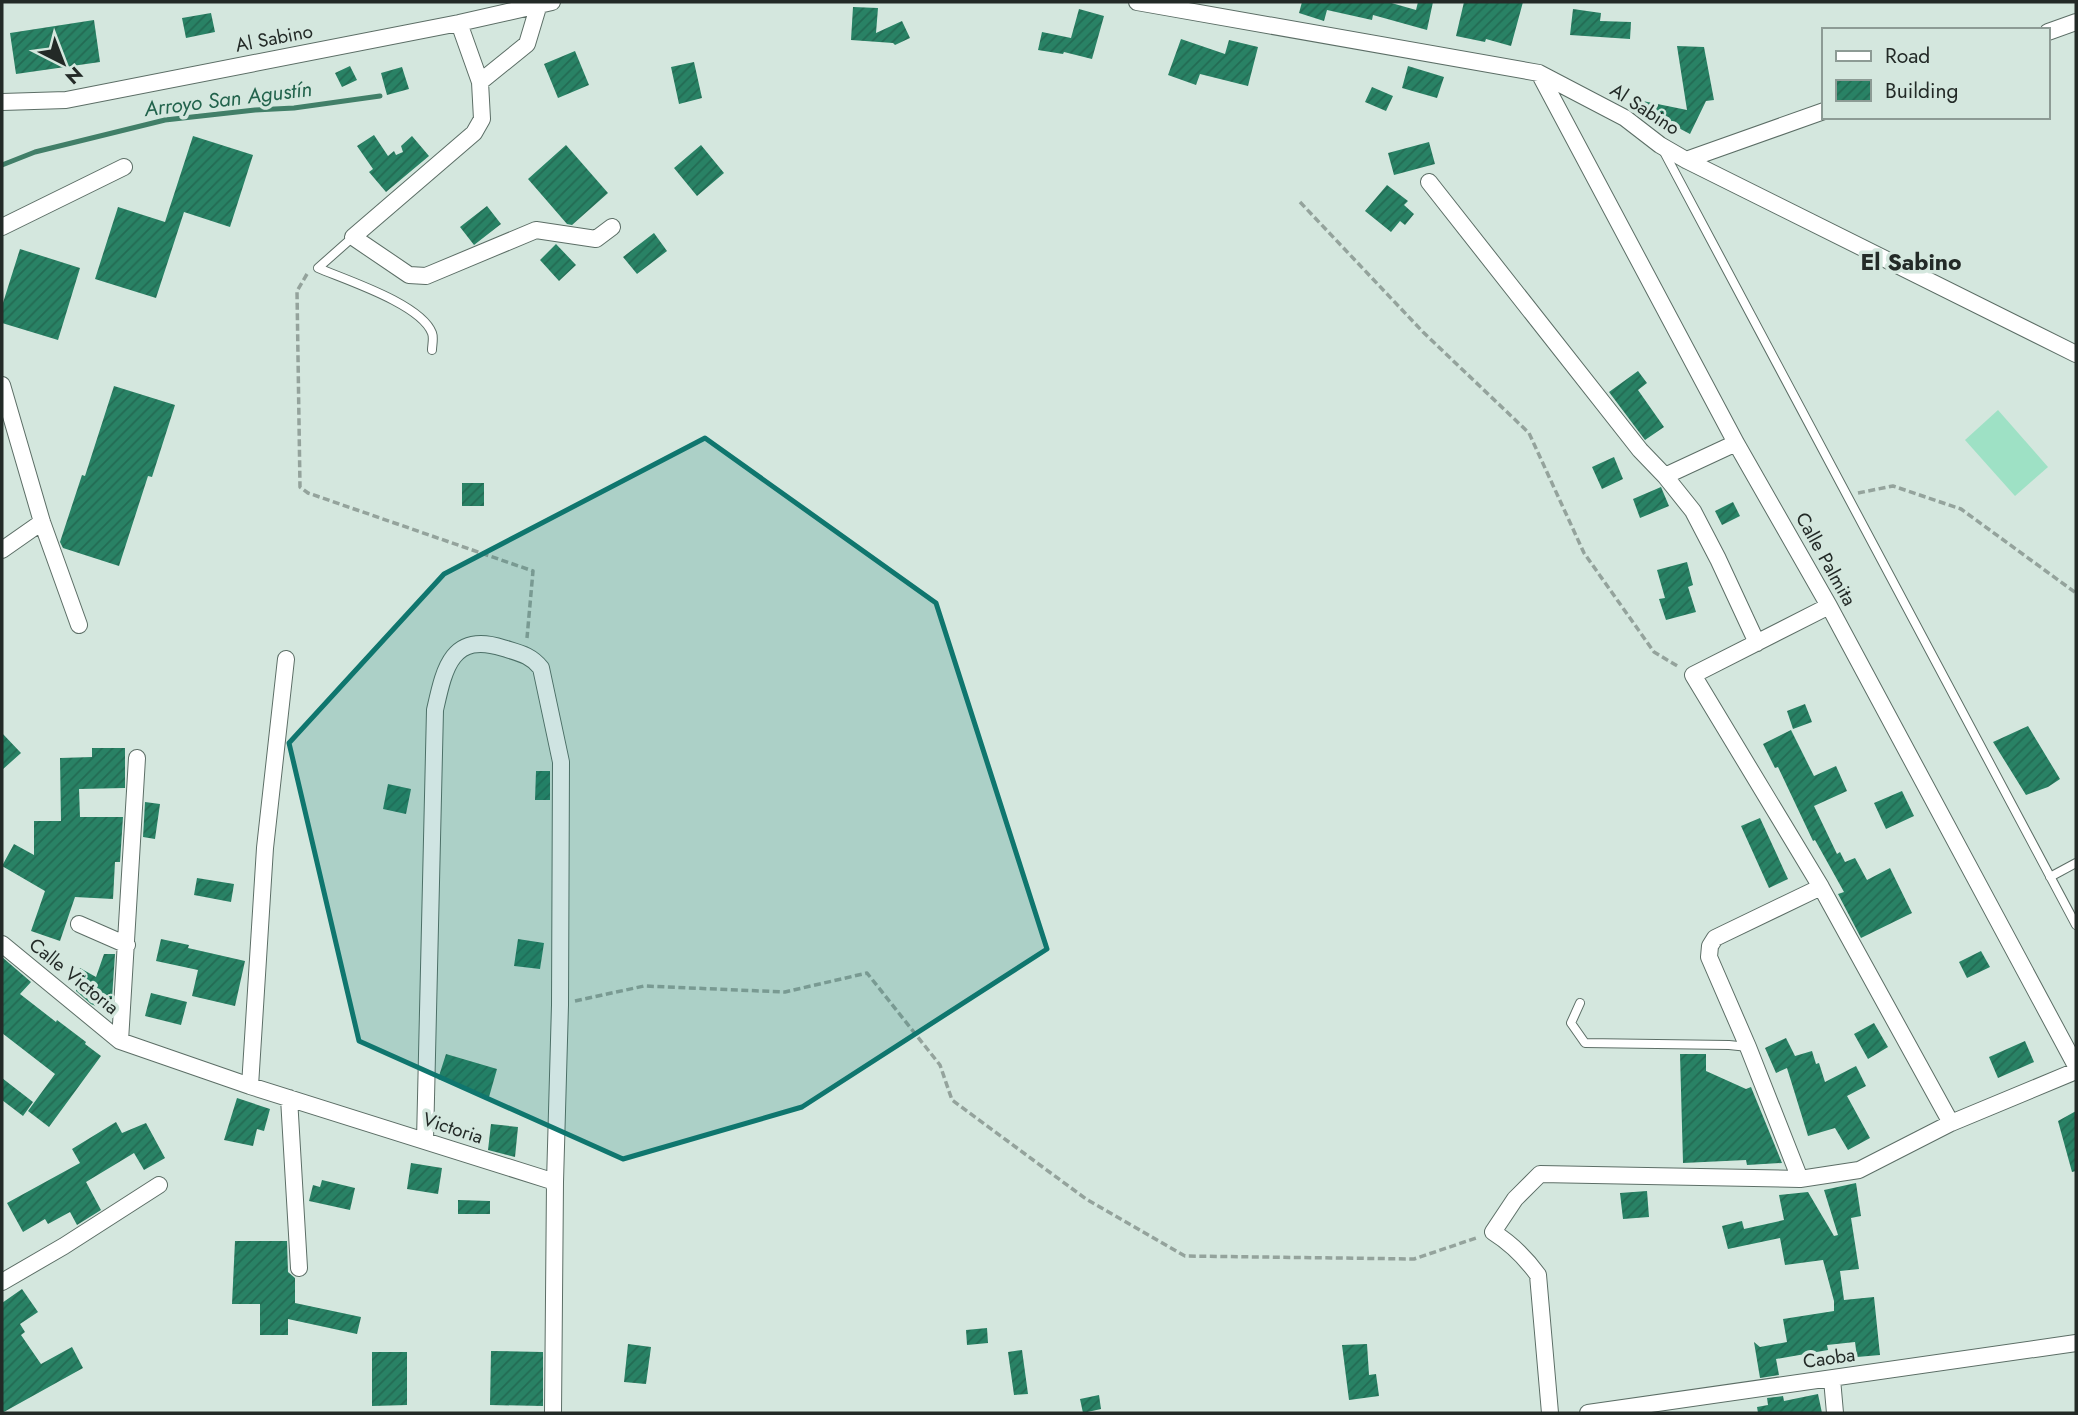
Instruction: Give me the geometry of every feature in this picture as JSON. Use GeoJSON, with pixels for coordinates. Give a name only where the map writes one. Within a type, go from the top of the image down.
{"type":"FeatureCollection","features":[{"type":"Feature","properties":{"kind":"street","name":"Al Sabino"},"geometry":{"type":"LineString","coordinates":[[1137,2],[1156,3],[1539,73],[1625,118],[1660,145],[1686,160],[2076,355]]}},
{"type":"Feature","properties":{"kind":"street","name":"Al Sabino"},"geometry":{"type":"LineString","coordinates":[[2,102],[66,100],[459,23],[545,3]]}},
{"type":"Feature","properties":{"kind":"street"},"geometry":{"type":"LineString","coordinates":[[480,82],[527,44],[545,3]]}},
{"type":"Feature","properties":{"kind":"street"},"geometry":{"type":"LineString","coordinates":[[2050,31],[2076,22]]}},
{"type":"Feature","properties":{"kind":"street"},"geometry":{"type":"LineString","coordinates":[[459,23],[480,82],[482,119],[474,133],[353,237],[410,275],[426,276],[536,230],[596,239],[612,227]]}},
{"type":"Feature","properties":{"kind":"street","name":"Calle Palmita"},"geometry":{"type":"LineString","coordinates":[[1539,73],[1736,443],[1829,606],[2076,1068]]}},
{"type":"Feature","properties":{"kind":"street"},"geometry":{"type":"LineString","coordinates":[[1686,160],[1822,112]]}},
{"type":"Feature","properties":{"kind":"street"},"geometry":{"type":"LineString","coordinates":[[2,226],[124,167]]}},
{"type":"Feature","properties":{"kind":"street"},"geometry":{"type":"LineString","coordinates":[[1429,181],[1640,450],[1693,511],[1757,643]]}},
{"type":"Feature","properties":{"kind":"street"},"geometry":{"type":"LineString","coordinates":[[2,385],[5,414],[79,625]]}},
{"type":"Feature","properties":{"kind":"street"},"geometry":{"type":"LineString","coordinates":[[1665,476],[1736,443]]}},
{"type":"Feature","properties":{"kind":"street"},"geometry":{"type":"LineString","coordinates":[[2,550],[42,522]]}},
{"type":"Feature","properties":{"kind":"street"},"geometry":{"type":"LineString","coordinates":[[1829,606],[1693,675],[1821,887],[1951,1123]]}},
{"type":"Feature","properties":{"kind":"street"},"geometry":{"type":"LineString","coordinates":[[425,1141],[435,710],[444,669],[457,651],[475,643],[492,644],[533,658],[541,668],[561,762],[553,1413]]}},
{"type":"Feature","properties":{"kind":"street"},"geometry":{"type":"LineString","coordinates":[[250,1086],[265,848],[286,659]]}},
{"type":"Feature","properties":{"kind":"street"},"geometry":{"type":"LineString","coordinates":[[120,1041],[137,758]]}},
{"type":"Feature","properties":{"kind":"street"},"geometry":{"type":"LineString","coordinates":[[1800,1180],[1748,1047],[1709,957],[1710,946],[1715,939],[1821,887]]}},
{"type":"Feature","properties":{"kind":"street"},"geometry":{"type":"LineString","coordinates":[[79,924],[127,945]]}},
{"type":"Feature","properties":{"kind":"street","name":"Calle Victoria"},"geometry":{"type":"LineString","coordinates":[[2,944],[120,1041]]}},
{"type":"Feature","properties":{"kind":"street","name":"Victoria"},"geometry":{"type":"LineString","coordinates":[[120,1041],[250,1086],[555,1182]]}},
{"type":"Feature","properties":{"kind":"street"},"geometry":{"type":"LineString","coordinates":[[1550,1413],[1538,1275],[1526,1258],[1493,1232],[1516,1199],[1540,1174],[1800,1180],[1859,1170],[1951,1123],[2076,1068]]}},
{"type":"Feature","properties":{"kind":"street"},"geometry":{"type":"LineString","coordinates":[[289,1098],[299,1268]]}},
{"type":"Feature","properties":{"kind":"street"},"geometry":{"type":"LineString","coordinates":[[2,1282],[159,1185]]}},
{"type":"Feature","properties":{"kind":"street","name":"Caoba"},"geometry":{"type":"LineString","coordinates":[[1588,1413],[2076,1343]]}},
{"type":"Feature","properties":{"kind":"street"},"geometry":{"type":"LineString","coordinates":[[1832,1379],[1835,1413]]}},
{"type":"Feature","properties":{"kind":"lane"},"geometry":{"type":"LineString","coordinates":[[1660,145],[2076,925]]}},
{"type":"Feature","properties":{"kind":"lane"},"geometry":{"type":"LineString","coordinates":[[353,237],[318,268],[398,302],[424,321],[433,335],[432,350]]}},
{"type":"Feature","properties":{"kind":"lane"},"geometry":{"type":"LineString","coordinates":[[2050,877],[2076,863]]}},
{"type":"Feature","properties":{"kind":"lane"},"geometry":{"type":"LineString","coordinates":[[1580,1003],[1571,1023],[1585,1043],[1748,1047]]}},
{"type":"Feature","properties":{"kind":"path"},"geometry":{"type":"LineString","coordinates":[[1300,202],[1423,332],[1529,433],[1584,553],[1654,652],[1693,675]]}},
{"type":"Feature","properties":{"kind":"path"},"geometry":{"type":"LineString","coordinates":[[318,268],[305,276],[298,291],[300,487],[308,493],[533,571],[525,655]]}},
{"type":"Feature","properties":{"kind":"path"},"geometry":{"type":"LineString","coordinates":[[1846,496],[1893,486],[1961,509],[2076,593]]}},
{"type":"Feature","properties":{"kind":"path"},"geometry":{"type":"LineString","coordinates":[[560,1004],[644,986],[785,992],[867,973],[940,1065],[952,1100],[1086,1199],[1185,1256],[1414,1259],[1493,1232]]}},
{"type":"Feature","properties":{"kind":"highlighted area"},"geometry":{"type":"Polygon","coordinates":[[[705,438],[936,603],[1047,949],[802,1107],[623,1159],[359,1041],[289,743],[444,574],[705,438]]]}},
{"type":"Feature","properties":{"kind":"green space"},"geometry":{"type":"Polygon","coordinates":[[[1998,410],[2048,467],[2015,496],[1965,440],[1998,410]]]}},
{"type":"Feature","properties":{"kind":"building"},"geometry":{"type":"Polygon","coordinates":[[[1302,2],[1388,2],[1416,10],[1418,2],[1433,2],[1427,30],[1373,15],[1372,20],[1327,10],[1324,21],[1299,13],[1302,2]]]}},
{"type":"Feature","properties":{"kind":"building"},"geometry":{"type":"Polygon","coordinates":[[[1464,2],[1523,2],[1511,46],[1486,39],[1485,42],[1456,36],[1464,2]]]}},
{"type":"Feature","properties":{"kind":"building"},"geometry":{"type":"Polygon","coordinates":[[[853,7],[878,8],[876,33],[902,21],[910,38],[895,45],[851,40],[853,7]]]}},
{"type":"Feature","properties":{"kind":"building"},"geometry":{"type":"Polygon","coordinates":[[[1079,9],[1104,16],[1092,59],[1064,52],[1038,50],[1042,32],[1071,38],[1079,9]]]}},
{"type":"Feature","properties":{"kind":"building"},"geometry":{"type":"Polygon","coordinates":[[[1573,9],[1601,13],[1600,21],[1631,22],[1630,39],[1570,35],[1573,9]]]}},
{"type":"Feature","properties":{"kind":"building"},"geometry":{"type":"Polygon","coordinates":[[[211,13],[215,32],[186,38],[182,18],[211,13]]]}},
{"type":"Feature","properties":{"kind":"building"},"geometry":{"type":"Polygon","coordinates":[[[94,20],[100,62],[16,74],[10,33],[94,20]]]}},
{"type":"Feature","properties":{"kind":"building"},"geometry":{"type":"Polygon","coordinates":[[[1181,39],[1225,54],[1229,40],[1258,47],[1248,86],[1200,74],[1196,85],[1168,75],[1181,39]]]}},
{"type":"Feature","properties":{"kind":"building"},"geometry":{"type":"Polygon","coordinates":[[[1677,46],[1704,47],[1714,100],[1706,101],[1690,134],[1631,103],[1633,99],[1687,110],[1677,46]]]}},
{"type":"Feature","properties":{"kind":"building"},"geometry":{"type":"Polygon","coordinates":[[[575,51],[589,85],[558,98],[544,64],[575,51]]]}},
{"type":"Feature","properties":{"kind":"building"},"geometry":{"type":"Polygon","coordinates":[[[694,62],[702,98],[679,104],[671,67],[694,62]]]}},
{"type":"Feature","properties":{"kind":"building"},"geometry":{"type":"Polygon","coordinates":[[[350,66],[357,80],[342,87],[335,73],[350,66]]]}},
{"type":"Feature","properties":{"kind":"building"},"geometry":{"type":"Polygon","coordinates":[[[1408,66],[1444,77],[1437,98],[1402,88],[1408,66]]]}},
{"type":"Feature","properties":{"kind":"building"},"geometry":{"type":"Polygon","coordinates":[[[402,67],[409,89],[387,95],[381,73],[402,67]]]}},
{"type":"Feature","properties":{"kind":"building"},"geometry":{"type":"Polygon","coordinates":[[[1372,87],[1393,96],[1386,111],[1365,102],[1372,87]]]}},
{"type":"Feature","properties":{"kind":"building"},"geometry":{"type":"Polygon","coordinates":[[[374,135],[388,156],[394,151],[396,155],[403,152],[401,146],[412,136],[429,156],[386,192],[369,172],[373,169],[357,146],[374,135]]]}},
{"type":"Feature","properties":{"kind":"building"},"geometry":{"type":"Polygon","coordinates":[[[193,136],[253,155],[230,227],[184,212],[156,298],[95,279],[118,207],[165,222],[193,136]]]}},
{"type":"Feature","properties":{"kind":"building"},"geometry":{"type":"Polygon","coordinates":[[[1429,142],[1435,164],[1394,175],[1388,153],[1429,142]]]}},
{"type":"Feature","properties":{"kind":"building"},"geometry":{"type":"Polygon","coordinates":[[[566,145],[608,193],[572,225],[567,224],[528,179],[566,145]]]}},
{"type":"Feature","properties":{"kind":"building"},"geometry":{"type":"Polygon","coordinates":[[[701,145],[724,173],[697,196],[674,168],[701,145]]]}},
{"type":"Feature","properties":{"kind":"building"},"geometry":{"type":"Polygon","coordinates":[[[1387,185],[1408,201],[1404,205],[1414,214],[1405,225],[1400,221],[1391,232],[1365,211],[1387,185]]]}},
{"type":"Feature","properties":{"kind":"building"},"geometry":{"type":"Polygon","coordinates":[[[487,206],[501,224],[474,245],[460,227],[487,206]]]}},
{"type":"Feature","properties":{"kind":"building"},"geometry":{"type":"Polygon","coordinates":[[[654,233],[667,251],[637,274],[623,257],[654,233]]]}},
{"type":"Feature","properties":{"kind":"building"},"geometry":{"type":"Polygon","coordinates":[[[556,244],[576,265],[559,281],[540,260],[556,244]]]}},
{"type":"Feature","properties":{"kind":"building"},"geometry":{"type":"Polygon","coordinates":[[[20,249],[80,268],[58,340],[2,323],[2,306],[20,249]]]}},
{"type":"Feature","properties":{"kind":"building"},"geometry":{"type":"Polygon","coordinates":[[[1638,371],[1647,383],[1638,390],[1664,427],[1645,440],[1609,392],[1638,371]]]}},
{"type":"Feature","properties":{"kind":"building"},"geometry":{"type":"Polygon","coordinates":[[[114,386],[175,405],[152,477],[148,476],[119,566],[63,548],[60,542],[114,386]]]}},
{"type":"Feature","properties":{"kind":"building"},"geometry":{"type":"Polygon","coordinates":[[[1614,457],[1623,479],[1602,489],[1592,467],[1614,457]]]}},
{"type":"Feature","properties":{"kind":"building"},"geometry":{"type":"Polygon","coordinates":[[[462,483],[484,483],[484,506],[462,506],[462,483]]]}},
{"type":"Feature","properties":{"kind":"building"},"geometry":{"type":"Polygon","coordinates":[[[1661,487],[1669,506],[1640,518],[1633,499],[1661,487]]]}},
{"type":"Feature","properties":{"kind":"building"},"geometry":{"type":"Polygon","coordinates":[[[1733,502],[1740,516],[1722,525],[1715,511],[1733,502]]]}},
{"type":"Feature","properties":{"kind":"building"},"geometry":{"type":"Polygon","coordinates":[[[1687,562],[1693,585],[1688,587],[1696,612],[1666,620],[1659,599],[1665,598],[1657,570],[1687,562]]]}},
{"type":"Feature","properties":{"kind":"building"},"geometry":{"type":"Polygon","coordinates":[[[1805,704],[1812,722],[1793,729],[1787,711],[1805,704]]]}},
{"type":"Feature","properties":{"kind":"building"},"geometry":{"type":"Polygon","coordinates":[[[2028,726],[2060,779],[2048,787],[2026,795],[1993,742],[2028,726]]]}},
{"type":"Feature","properties":{"kind":"building"},"geometry":{"type":"Polygon","coordinates":[[[1791,730],[1814,776],[1836,766],[1847,791],[1814,806],[1837,854],[1840,852],[1845,862],[1855,858],[1867,880],[1890,868],[1912,913],[1861,938],[1838,894],[1844,892],[1815,840],[1813,841],[1778,767],[1775,768],[1763,744],[1791,730]]]}},
{"type":"Feature","properties":{"kind":"building"},"geometry":{"type":"Polygon","coordinates":[[[2,733],[21,753],[2,770],[2,733]]]}},
{"type":"Feature","properties":{"kind":"building"},"geometry":{"type":"Polygon","coordinates":[[[92,748],[125,748],[125,788],[79,789],[80,817],[123,817],[120,862],[115,862],[113,899],[75,897],[60,941],[31,931],[45,891],[2,866],[14,844],[34,855],[34,821],[61,821],[60,758],[92,757],[92,748]]]}},
{"type":"Feature","properties":{"kind":"building"},"geometry":{"type":"Polygon","coordinates":[[[536,771],[550,771],[550,800],[535,800],[536,771]]]}},
{"type":"Feature","properties":{"kind":"building"},"geometry":{"type":"Polygon","coordinates":[[[388,784],[411,789],[406,814],[383,809],[388,784]]]}},
{"type":"Feature","properties":{"kind":"building"},"geometry":{"type":"Polygon","coordinates":[[[1902,791],[1914,816],[1886,829],[1874,803],[1902,791]]]}},
{"type":"Feature","properties":{"kind":"building"},"geometry":{"type":"Polygon","coordinates":[[[145,802],[160,804],[155,839],[143,837],[145,802]]]}},
{"type":"Feature","properties":{"kind":"building"},"geometry":{"type":"Polygon","coordinates":[[[1760,818],[1788,879],[1769,888],[1741,826],[1760,818]]]}},
{"type":"Feature","properties":{"kind":"building"},"geometry":{"type":"Polygon","coordinates":[[[197,878],[234,884],[231,902],[194,895],[197,878]]]}},
{"type":"Feature","properties":{"kind":"building"},"geometry":{"type":"Polygon","coordinates":[[[161,939],[245,961],[235,1006],[192,996],[198,970],[156,961],[161,939]]]}},
{"type":"Feature","properties":{"kind":"building"},"geometry":{"type":"Polygon","coordinates":[[[518,939],[544,943],[540,969],[514,966],[518,939]]]}},
{"type":"Feature","properties":{"kind":"building"},"geometry":{"type":"Polygon","coordinates":[[[1981,951],[1990,967],[1967,978],[1959,962],[1981,951]]]}},
{"type":"Feature","properties":{"kind":"building"},"geometry":{"type":"Polygon","coordinates":[[[104,954],[115,954],[111,1013],[91,1004],[76,991],[80,968],[96,977],[104,954]]]}},
{"type":"Feature","properties":{"kind":"building"},"geometry":{"type":"Polygon","coordinates":[[[2,957],[31,982],[20,994],[101,1056],[49,1127],[28,1111],[55,1074],[2,1033],[2,957]]]}},
{"type":"Feature","properties":{"kind":"building"},"geometry":{"type":"Polygon","coordinates":[[[151,993],[187,1002],[181,1025],[145,1016],[151,993]]]}},
{"type":"Feature","properties":{"kind":"building"},"geometry":{"type":"Polygon","coordinates":[[[1874,1023],[1888,1047],[1868,1059],[1854,1034],[1874,1023]]]}},
{"type":"Feature","properties":{"kind":"building"},"geometry":{"type":"Polygon","coordinates":[[[1786,1038],[1795,1056],[1812,1051],[1825,1082],[1856,1066],[1866,1086],[1847,1096],[1870,1138],[1848,1150],[1835,1128],[1808,1136],[1787,1068],[1776,1073],[1765,1048],[1786,1038]]]}},
{"type":"Feature","properties":{"kind":"building"},"geometry":{"type":"Polygon","coordinates":[[[2025,1041],[2034,1062],[1998,1078],[1989,1057],[2025,1041]]]}},
{"type":"Feature","properties":{"kind":"building"},"geometry":{"type":"Polygon","coordinates":[[[446,1054],[497,1069],[489,1097],[438,1079],[446,1054]]]}},
{"type":"Feature","properties":{"kind":"building"},"geometry":{"type":"Polygon","coordinates":[[[1680,1054],[1706,1054],[1706,1071],[1746,1089],[1751,1087],[1782,1163],[1747,1165],[1746,1160],[1683,1163],[1680,1054]]]}},
{"type":"Feature","properties":{"kind":"building"},"geometry":{"type":"Polygon","coordinates":[[[2,1078],[33,1102],[23,1116],[2,1100],[2,1078]]]}},
{"type":"Feature","properties":{"kind":"building"},"geometry":{"type":"Polygon","coordinates":[[[237,1098],[270,1109],[264,1131],[257,1129],[253,1146],[224,1140],[237,1098]]]}},
{"type":"Feature","properties":{"kind":"building"},"geometry":{"type":"Polygon","coordinates":[[[2076,1111],[2076,1171],[2072,1172],[2058,1121],[2076,1111]]]}},
{"type":"Feature","properties":{"kind":"building"},"geometry":{"type":"Polygon","coordinates":[[[116,1122],[122,1133],[146,1123],[165,1158],[144,1170],[134,1153],[86,1182],[101,1210],[77,1225],[70,1212],[48,1224],[45,1219],[23,1232],[7,1203],[80,1163],[72,1149],[116,1122]]]}},
{"type":"Feature","properties":{"kind":"building"},"geometry":{"type":"Polygon","coordinates":[[[491,1124],[518,1127],[515,1157],[488,1150],[491,1124]]]}},
{"type":"Feature","properties":{"kind":"building"},"geometry":{"type":"Polygon","coordinates":[[[411,1163],[442,1168],[438,1194],[407,1189],[411,1163]]]}},
{"type":"Feature","properties":{"kind":"building"},"geometry":{"type":"Polygon","coordinates":[[[322,1180],[355,1188],[350,1210],[309,1201],[313,1185],[320,1187],[322,1180]]]}},
{"type":"Feature","properties":{"kind":"building"},"geometry":{"type":"Polygon","coordinates":[[[1856,1183],[1861,1216],[1851,1218],[1859,1269],[1840,1271],[1844,1300],[1874,1297],[1880,1355],[1857,1357],[1855,1342],[1827,1345],[1828,1350],[1776,1359],[1779,1375],[1760,1378],[1754,1342],[1760,1347],[1787,1342],[1783,1319],[1834,1311],[1834,1301],[1823,1260],[1785,1265],[1780,1238],[1728,1249],[1722,1226],[1742,1221],[1744,1229],[1784,1220],[1779,1195],[1808,1192],[1834,1236],[1838,1235],[1824,1190],[1856,1183]]]}},
{"type":"Feature","properties":{"kind":"building"},"geometry":{"type":"Polygon","coordinates":[[[1647,1191],[1649,1217],[1623,1219],[1620,1193],[1647,1191]]]}},
{"type":"Feature","properties":{"kind":"building"},"geometry":{"type":"Polygon","coordinates":[[[458,1200],[490,1201],[490,1214],[458,1214],[458,1200]]]}},
{"type":"Feature","properties":{"kind":"building"},"geometry":{"type":"Polygon","coordinates":[[[235,1241],[287,1241],[288,1272],[295,1278],[295,1303],[361,1317],[357,1334],[288,1319],[288,1335],[260,1335],[260,1304],[232,1304],[235,1241]]]}},
{"type":"Feature","properties":{"kind":"building"},"geometry":{"type":"Polygon","coordinates":[[[22,1289],[38,1312],[20,1324],[25,1332],[21,1335],[41,1364],[72,1347],[83,1368],[2,1413],[2,1303],[22,1289]]]}},
{"type":"Feature","properties":{"kind":"building"},"geometry":{"type":"Polygon","coordinates":[[[987,1328],[988,1343],[967,1345],[966,1330],[987,1328]]]}},
{"type":"Feature","properties":{"kind":"building"},"geometry":{"type":"Polygon","coordinates":[[[628,1344],[651,1347],[646,1384],[624,1382],[628,1344]]]}},
{"type":"Feature","properties":{"kind":"building"},"geometry":{"type":"Polygon","coordinates":[[[1367,1344],[1369,1375],[1376,1374],[1379,1396],[1349,1400],[1342,1345],[1367,1344]]]}},
{"type":"Feature","properties":{"kind":"building"},"geometry":{"type":"Polygon","coordinates":[[[1022,1350],[1028,1394],[1014,1395],[1008,1352],[1022,1350]]]}},
{"type":"Feature","properties":{"kind":"building"},"geometry":{"type":"Polygon","coordinates":[[[491,1351],[543,1352],[543,1406],[490,1405],[491,1351]]]}},
{"type":"Feature","properties":{"kind":"building"},"geometry":{"type":"Polygon","coordinates":[[[372,1352],[407,1352],[407,1405],[372,1406],[372,1352]]]}},
{"type":"Feature","properties":{"kind":"building"},"geometry":{"type":"Polygon","coordinates":[[[1818,1394],[1822,1413],[1758,1413],[1757,1407],[1768,1405],[1767,1398],[1783,1396],[1784,1401],[1818,1394]]]}},
{"type":"Feature","properties":{"kind":"building"},"geometry":{"type":"Polygon","coordinates":[[[1099,1395],[1101,1409],[1083,1413],[1080,1399],[1099,1395]]]}},
{"type":"Feature","properties":{"kind":"waterway","name":"Arroyo San Agustín"},"geometry":{"type":"LineString","coordinates":[[2,165],[35,152],[165,120],[294,108],[380,96]]}},
{"type":"Feature","properties":{"kind":"district","name":"El Sabino"},"geometry":{"type":"Point","coordinates":[1911,262]}}]}
